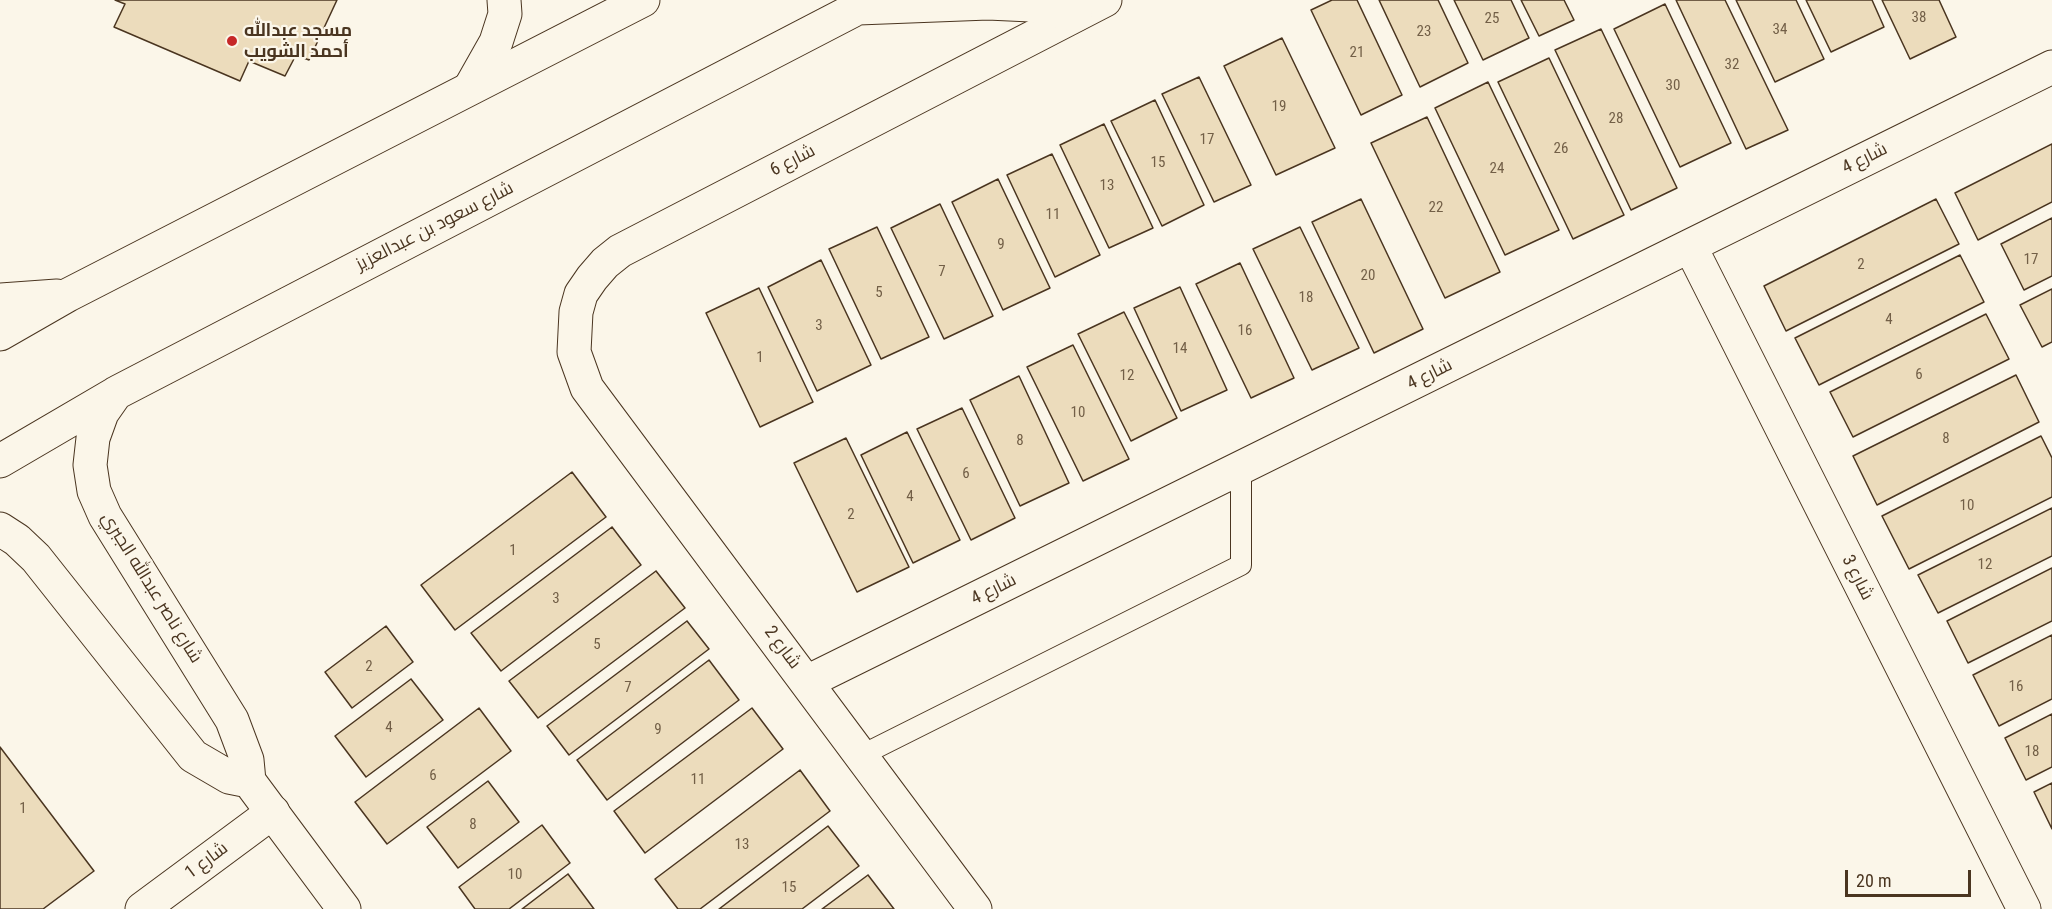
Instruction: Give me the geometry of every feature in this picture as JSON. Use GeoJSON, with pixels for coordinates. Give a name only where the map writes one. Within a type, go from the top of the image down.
{"type":"FeatureCollection","features":[{"type":"Feature","properties":{"kind":"street"},"geometry":{"type":"LineString","coordinates":[[470,88],[496,42],[505,14],[504,0]]}},
{"type":"Feature","properties":{"kind":"street"},"geometry":{"type":"LineString","coordinates":[[0,334],[68,295],[643,0]]}},
{"type":"Feature","properties":{"kind":"street","name":"شارع 6"},"geometry":{"type":"LineString","coordinates":[[587,388],[574,352],[576,312],[581,294],[605,263],[638,242],[1105,0]]}},
{"type":"Feature","properties":{"kind":"street"},"geometry":{"type":"LineString","coordinates":[[865,4],[1031,5],[1075,15]]}},
{"type":"Feature","properties":{"kind":"street","name":"شارع سعود بن عبدالعزيز"},"geometry":{"type":"LineString","coordinates":[[0,461],[118,392],[865,4]]}},
{"type":"Feature","properties":{"kind":"street","name":"شارع 4"},"geometry":{"type":"LineString","coordinates":[[807,682],[2052,67]]}},
{"type":"Feature","properties":{"kind":"street","name":"شارع 3"},"geometry":{"type":"LineString","coordinates":[[1690,246],[2024,909]]}},
{"type":"Feature","properties":{"kind":"street"},"geometry":{"type":"LineString","coordinates":[[0,300],[68,295]]}},
{"type":"Feature","properties":{"kind":"street","name":"شارع 2"},"geometry":{"type":"LineString","coordinates":[[587,388],[975,909]]}},
{"type":"Feature","properties":{"kind":"street","name":"شارع ناصر عبدالله الجبري"},"geometry":{"type":"LineString","coordinates":[[118,392],[102,413],[93,438],[90,465],[94,491],[105,516],[232,720],[244,750],[249,781],[344,909]]}},
{"type":"Feature","properties":{"kind":"street"},"geometry":{"type":"LineString","coordinates":[[0,529],[17,540],[36,558],[194,756],[229,777],[249,781]]}},
{"type":"Feature","properties":{"kind":"street","name":"شارع 1"},"geometry":{"type":"LineString","coordinates":[[142,909],[273,812]]}},
{"type":"Feature","properties":{"kind":"lane"},"geometry":{"type":"LineString","coordinates":[[862,755],[1241,566],[1241,468]]}},
{"type":"Feature","properties":{"kind":"building","name":"مسجد عبدالله أحمد الشويب"},"geometry":{"type":"Polygon","coordinates":[[[115,0],[337,0],[309,60],[296,55],[285,76],[249,61],[240,81],[114,27],[125,4],[115,0]]]}},
{"type":"Feature","properties":{"kind":"building"},"geometry":{"type":"Polygon","coordinates":[[[1332,0],[1357,0],[1402,95],[1361,115],[1311,10],[1332,0]]]}},
{"type":"Feature","properties":{"kind":"building"},"geometry":{"type":"Polygon","coordinates":[[[1379,0],[1438,0],[1468,63],[1420,87],[1379,0]]]}},
{"type":"Feature","properties":{"kind":"building"},"geometry":{"type":"Polygon","coordinates":[[[1454,0],[1511,0],[1529,38],[1483,60],[1454,0]]]}},
{"type":"Feature","properties":{"kind":"building"},"geometry":{"type":"Polygon","coordinates":[[[1521,0],[1564,0],[1574,20],[1539,36],[1521,0]]]}},
{"type":"Feature","properties":{"kind":"building"},"geometry":{"type":"Polygon","coordinates":[[[1676,0],[1725,0],[1788,130],[1746,149],[1676,0]]]}},
{"type":"Feature","properties":{"kind":"building"},"geometry":{"type":"Polygon","coordinates":[[[1736,0],[1796,0],[1824,59],[1775,82],[1736,0]]]}},
{"type":"Feature","properties":{"kind":"building"},"geometry":{"type":"Polygon","coordinates":[[[1806,0],[1872,0],[1884,27],[1831,52],[1806,0]]]}},
{"type":"Feature","properties":{"kind":"building"},"geometry":{"type":"Polygon","coordinates":[[[1882,0],[1939,0],[1956,37],[1910,59],[1882,0]]]}},
{"type":"Feature","properties":{"kind":"building"},"geometry":{"type":"Polygon","coordinates":[[[1665,4],[1731,143],[1680,167],[1614,29],[1665,4]]]}},
{"type":"Feature","properties":{"kind":"building"},"geometry":{"type":"Polygon","coordinates":[[[1601,29],[1677,188],[1631,210],[1555,50],[1601,29]]]}},
{"type":"Feature","properties":{"kind":"building"},"geometry":{"type":"Polygon","coordinates":[[[1282,38],[1335,148],[1276,175],[1224,66],[1282,38]]]}},
{"type":"Feature","properties":{"kind":"building"},"geometry":{"type":"Polygon","coordinates":[[[1549,58],[1624,215],[1573,239],[1498,82],[1549,58]]]}},
{"type":"Feature","properties":{"kind":"building"},"geometry":{"type":"Polygon","coordinates":[[[1199,77],[1251,185],[1214,202],[1162,94],[1199,77]]]}},
{"type":"Feature","properties":{"kind":"building"},"geometry":{"type":"Polygon","coordinates":[[[1488,82],[1559,230],[1505,255],[1435,108],[1488,82]]]}},
{"type":"Feature","properties":{"kind":"building"},"geometry":{"type":"Polygon","coordinates":[[[1155,100],[1204,205],[1162,226],[1111,121],[1155,100]]]}},
{"type":"Feature","properties":{"kind":"building"},"geometry":{"type":"Polygon","coordinates":[[[1427,117],[1500,272],[1445,298],[1371,143],[1427,117]]]}},
{"type":"Feature","properties":{"kind":"building"},"geometry":{"type":"Polygon","coordinates":[[[1104,124],[1153,228],[1109,248],[1060,145],[1104,124]]]}},
{"type":"Feature","properties":{"kind":"building"},"geometry":{"type":"Polygon","coordinates":[[[2052,144],[2052,202],[1978,240],[1955,193],[2052,144]]]}},
{"type":"Feature","properties":{"kind":"building"},"geometry":{"type":"Polygon","coordinates":[[[1052,154],[1100,255],[1055,277],[1007,175],[1052,154]]]}},
{"type":"Feature","properties":{"kind":"building"},"geometry":{"type":"Polygon","coordinates":[[[998,179],[1050,288],[1003,310],[952,202],[998,179]]]}},
{"type":"Feature","properties":{"kind":"building"},"geometry":{"type":"Polygon","coordinates":[[[1361,199],[1423,329],[1374,353],[1312,222],[1361,199]]]}},
{"type":"Feature","properties":{"kind":"building"},"geometry":{"type":"Polygon","coordinates":[[[1936,199],[1959,244],[1786,331],[1764,286],[1936,199]]]}},
{"type":"Feature","properties":{"kind":"building"},"geometry":{"type":"Polygon","coordinates":[[[940,204],[993,316],[944,339],[891,228],[940,204]]]}},
{"type":"Feature","properties":{"kind":"building"},"geometry":{"type":"Polygon","coordinates":[[[2052,218],[2052,276],[2024,290],[2001,244],[2052,218]]]}},
{"type":"Feature","properties":{"kind":"building"},"geometry":{"type":"Polygon","coordinates":[[[877,227],[929,337],[881,359],[829,249],[877,227]]]}},
{"type":"Feature","properties":{"kind":"building"},"geometry":{"type":"Polygon","coordinates":[[[1300,227],[1359,348],[1312,370],[1253,249],[1300,227]]]}},
{"type":"Feature","properties":{"kind":"building"},"geometry":{"type":"Polygon","coordinates":[[[1960,255],[1984,302],[1819,385],[1795,338],[1960,255]]]}},
{"type":"Feature","properties":{"kind":"building"},"geometry":{"type":"Polygon","coordinates":[[[821,260],[871,365],[817,391],[768,287],[821,260]]]}},
{"type":"Feature","properties":{"kind":"building"},"geometry":{"type":"Polygon","coordinates":[[[1240,263],[1294,378],[1251,398],[1196,284],[1240,263]]]}},
{"type":"Feature","properties":{"kind":"building"},"geometry":{"type":"Polygon","coordinates":[[[1180,287],[1227,390],[1181,411],[1134,308],[1180,287]]]}},
{"type":"Feature","properties":{"kind":"building"},"geometry":{"type":"Polygon","coordinates":[[[759,288],[813,402],[760,427],[706,313],[759,288]]]}},
{"type":"Feature","properties":{"kind":"building"},"geometry":{"type":"Polygon","coordinates":[[[2052,289],[2052,342],[2042,347],[2020,305],[2052,289]]]}},
{"type":"Feature","properties":{"kind":"building"},"geometry":{"type":"Polygon","coordinates":[[[1124,312],[1177,418],[1131,441],[1078,334],[1124,312]]]}},
{"type":"Feature","properties":{"kind":"building"},"geometry":{"type":"Polygon","coordinates":[[[1986,314],[2009,359],[1853,437],[1830,392],[1986,314]]]}},
{"type":"Feature","properties":{"kind":"building"},"geometry":{"type":"Polygon","coordinates":[[[1073,345],[1129,459],[1083,481],[1027,367],[1073,345]]]}},
{"type":"Feature","properties":{"kind":"building"},"geometry":{"type":"Polygon","coordinates":[[[2016,375],[2039,422],[1877,505],[1853,456],[2016,375]]]}},
{"type":"Feature","properties":{"kind":"building"},"geometry":{"type":"Polygon","coordinates":[[[1019,376],[1069,483],[1020,506],[970,400],[1019,376]]]}},
{"type":"Feature","properties":{"kind":"building"},"geometry":{"type":"Polygon","coordinates":[[[962,408],[1015,518],[971,540],[917,429],[962,408]]]}},
{"type":"Feature","properties":{"kind":"building"},"geometry":{"type":"Polygon","coordinates":[[[907,432],[960,540],[913,563],[861,455],[907,432]]]}},
{"type":"Feature","properties":{"kind":"building"},"geometry":{"type":"Polygon","coordinates":[[[2041,436],[2052,458],[2052,497],[1909,569],[1882,516],[2041,436]]]}},
{"type":"Feature","properties":{"kind":"building"},"geometry":{"type":"Polygon","coordinates":[[[846,438],[909,567],[857,592],[794,463],[846,438]]]}},
{"type":"Feature","properties":{"kind":"building"},"geometry":{"type":"Polygon","coordinates":[[[572,472],[606,517],[455,630],[421,585],[572,472]]]}},
{"type":"Feature","properties":{"kind":"building"},"geometry":{"type":"Polygon","coordinates":[[[2052,508],[2052,556],[1938,613],[1918,575],[2052,508]]]}},
{"type":"Feature","properties":{"kind":"building"},"geometry":{"type":"Polygon","coordinates":[[[612,527],[641,565],[501,671],[471,633],[612,527]]]}},
{"type":"Feature","properties":{"kind":"building"},"geometry":{"type":"Polygon","coordinates":[[[2052,568],[2052,621],[1968,663],[1947,621],[2052,568]]]}},
{"type":"Feature","properties":{"kind":"building"},"geometry":{"type":"Polygon","coordinates":[[[656,571],[685,608],[538,718],[509,681],[656,571]]]}},
{"type":"Feature","properties":{"kind":"building"},"geometry":{"type":"Polygon","coordinates":[[[687,621],[709,649],[569,755],[547,726],[687,621]]]}},
{"type":"Feature","properties":{"kind":"building"},"geometry":{"type":"Polygon","coordinates":[[[386,626],[413,662],[352,708],[325,672],[386,626]]]}},
{"type":"Feature","properties":{"kind":"building"},"geometry":{"type":"Polygon","coordinates":[[[2052,635],[2052,699],[1999,726],[1973,675],[2052,635]]]}},
{"type":"Feature","properties":{"kind":"building"},"geometry":{"type":"Polygon","coordinates":[[[709,660],[739,700],[607,800],[577,760],[709,660]]]}},
{"type":"Feature","properties":{"kind":"building"},"geometry":{"type":"Polygon","coordinates":[[[411,679],[443,720],[366,777],[335,736],[411,679]]]}},
{"type":"Feature","properties":{"kind":"building"},"geometry":{"type":"Polygon","coordinates":[[[479,708],[511,751],[387,844],[355,802],[479,708]]]}},
{"type":"Feature","properties":{"kind":"building"},"geometry":{"type":"Polygon","coordinates":[[[752,708],[783,749],[645,853],[614,811],[752,708]]]}},
{"type":"Feature","properties":{"kind":"building"},"geometry":{"type":"Polygon","coordinates":[[[2052,714],[2052,767],[2026,780],[2005,738],[2052,714]]]}},
{"type":"Feature","properties":{"kind":"building"},"geometry":{"type":"Polygon","coordinates":[[[0,747],[94,871],[43,909],[0,909],[0,747]]]}},
{"type":"Feature","properties":{"kind":"building"},"geometry":{"type":"Polygon","coordinates":[[[800,770],[830,811],[700,909],[678,909],[655,879],[800,770]]]}},
{"type":"Feature","properties":{"kind":"building"},"geometry":{"type":"Polygon","coordinates":[[[488,781],[519,822],[458,868],[427,827],[488,781]]]}},
{"type":"Feature","properties":{"kind":"building"},"geometry":{"type":"Polygon","coordinates":[[[2052,783],[2052,829],[2034,792],[2052,783]]]}},
{"type":"Feature","properties":{"kind":"building"},"geometry":{"type":"Polygon","coordinates":[[[542,825],[570,863],[509,909],[475,909],[459,887],[542,825]]]}},
{"type":"Feature","properties":{"kind":"building"},"geometry":{"type":"Polygon","coordinates":[[[828,826],[859,866],[802,909],[719,909],[828,826]]]}},
{"type":"Feature","properties":{"kind":"building"},"geometry":{"type":"Polygon","coordinates":[[[568,874],[594,909],[522,909],[568,874]]]}},
{"type":"Feature","properties":{"kind":"building"},"geometry":{"type":"Polygon","coordinates":[[[868,875],[894,909],[822,909],[868,875]]]}},
{"type":"Feature","properties":{"kind":"place","name":"مسجد عبدالله أحمد الشويب"},"geometry":{"type":"Point","coordinates":[232,41]}}]}
